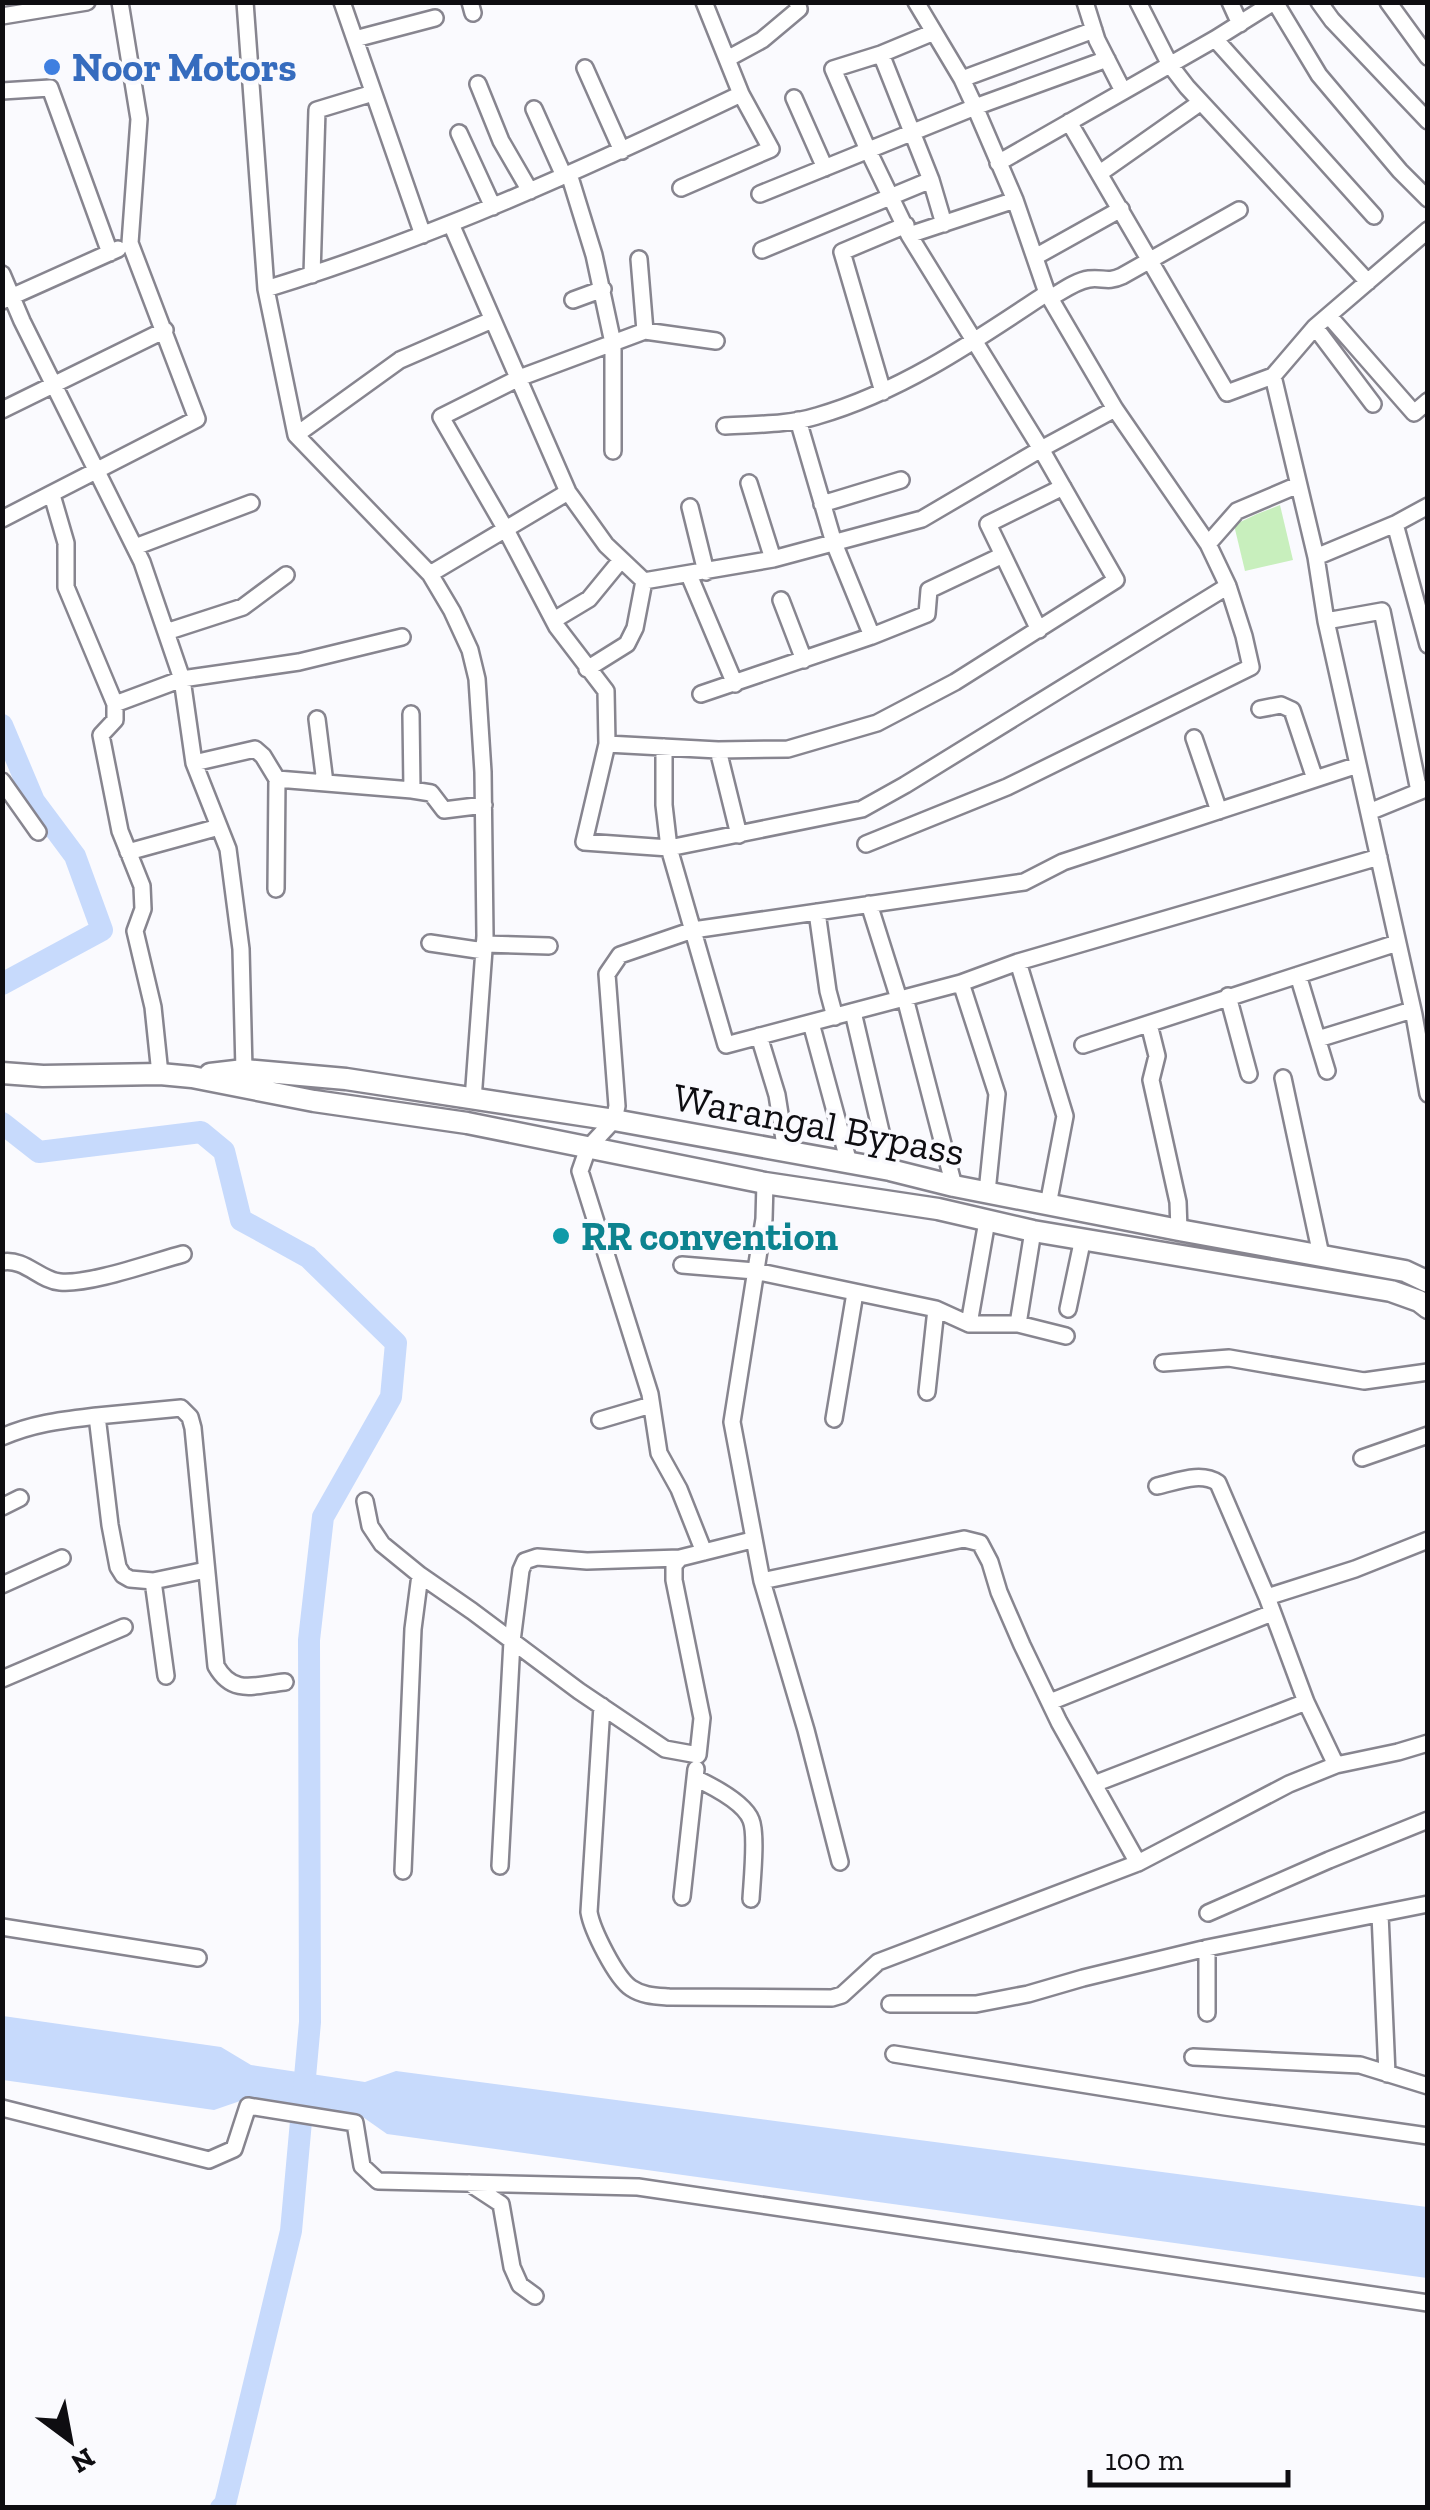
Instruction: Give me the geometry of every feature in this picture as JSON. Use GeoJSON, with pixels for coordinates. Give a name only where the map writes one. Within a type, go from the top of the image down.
{"type":"FeatureCollection","features":[{"type":"Feature","properties":{"kind":"main road","name":"Warangal Bypass"},"geometry":{"type":"LineString","coordinates":[[192,1077],[244,1070],[319,1076],[523,1105],[616,1107],[786,1152],[1406,1271],[1428,1282]]}},
{"type":"Feature","properties":{"kind":"main road"},"geometry":{"type":"LineString","coordinates":[[2,1073],[192,1077],[314,1101],[467,1123],[765,1183],[938,1209],[1033,1231],[1391,1291],[1428,1308]]}},
{"type":"Feature","properties":{"kind":"street"},"geometry":{"type":"LineString","coordinates":[[2,16],[87,2]]}},
{"type":"Feature","properties":{"kind":"street"},"geometry":{"type":"LineString","coordinates":[[2,520],[197,419],[130,243],[139,119],[120,2]]}},
{"type":"Feature","properties":{"kind":"street"},"geometry":{"type":"LineString","coordinates":[[246,2],[266,289],[296,435],[430,574],[470,650],[477,680],[485,895],[473,1100]]}},
{"type":"Feature","properties":{"kind":"street"},"geometry":{"type":"LineString","coordinates":[[342,2],[423,235]]}},
{"type":"Feature","properties":{"kind":"street"},"geometry":{"type":"LineString","coordinates":[[681,188],[770,149],[741,94],[704,2]]}},
{"type":"Feature","properties":{"kind":"street"},"geometry":{"type":"LineString","coordinates":[[866,844],[1008,788],[1250,666],[1228,586],[1208,544],[1115,409],[1049,296],[1015,200],[975,106],[916,2]]}},
{"type":"Feature","properties":{"kind":"street"},"geometry":{"type":"LineString","coordinates":[[1085,2],[1124,91]]}},
{"type":"Feature","properties":{"kind":"street"},"geometry":{"type":"LineString","coordinates":[[1138,2],[1170,65],[1368,282]]}},
{"type":"Feature","properties":{"kind":"street"},"geometry":{"type":"LineString","coordinates":[[1230,2],[1240,24]]}},
{"type":"Feature","properties":{"kind":"street"},"geometry":{"type":"LineString","coordinates":[[998,162],[1274,2],[1318,75],[1428,199]]}},
{"type":"Feature","properties":{"kind":"street"},"geometry":{"type":"LineString","coordinates":[[1320,2],[1332,20],[1428,121]]}},
{"type":"Feature","properties":{"kind":"street"},"geometry":{"type":"LineString","coordinates":[[1388,2],[1428,57]]}},
{"type":"Feature","properties":{"kind":"street"},"geometry":{"type":"LineString","coordinates":[[727,59],[762,40],[800,5]]}},
{"type":"Feature","properties":{"kind":"street"},"geometry":{"type":"LineString","coordinates":[[355,39],[435,18]]}},
{"type":"Feature","properties":{"kind":"street"},"geometry":{"type":"LineString","coordinates":[[962,79],[1094,30]]}},
{"type":"Feature","properties":{"kind":"street"},"geometry":{"type":"LineString","coordinates":[[607,744],[788,749],[876,723],[955,682],[1116,580],[908,230],[833,69],[934,32]]}},
{"type":"Feature","properties":{"kind":"street"},"geometry":{"type":"LineString","coordinates":[[1215,39],[1374,216]]}},
{"type":"Feature","properties":{"kind":"street"},"geometry":{"type":"LineString","coordinates":[[880,54],[931,180],[944,224]]}},
{"type":"Feature","properties":{"kind":"street"},"geometry":{"type":"LineString","coordinates":[[760,194],[975,106],[1107,59]]}},
{"type":"Feature","properties":{"kind":"street"},"geometry":{"type":"LineString","coordinates":[[584,68],[622,151]]}},
{"type":"Feature","properties":{"kind":"street"},"geometry":{"type":"LineString","coordinates":[[478,84],[501,141],[530,191]]}},
{"type":"Feature","properties":{"kind":"street"},"geometry":{"type":"LineString","coordinates":[[2,91],[50,88],[110,253]]}},
{"type":"Feature","properties":{"kind":"street"},"geometry":{"type":"LineString","coordinates":[[312,275],[316,110],[373,93]]}},
{"type":"Feature","properties":{"kind":"street"},"geometry":{"type":"LineString","coordinates":[[266,289],[451,224],[622,151],[741,94]]}},
{"type":"Feature","properties":{"kind":"street"},"geometry":{"type":"LineString","coordinates":[[794,98],[825,168]]}},
{"type":"Feature","properties":{"kind":"street"},"geometry":{"type":"LineString","coordinates":[[1100,173],[1201,102]]}},
{"type":"Feature","properties":{"kind":"street"},"geometry":{"type":"LineString","coordinates":[[534,109],[567,175],[603,289],[613,343],[613,451]]}},
{"type":"Feature","properties":{"kind":"street"},"geometry":{"type":"LineString","coordinates":[[1068,122],[1227,393],[1273,376],[1315,327],[1428,230]]}},
{"type":"Feature","properties":{"kind":"street"},"geometry":{"type":"LineString","coordinates":[[459,133],[492,207]]}},
{"type":"Feature","properties":{"kind":"street"},"geometry":{"type":"LineString","coordinates":[[762,250],[931,180]]}},
{"type":"Feature","properties":{"kind":"street"},"geometry":{"type":"LineString","coordinates":[[883,392],[842,252],[1015,200]]}},
{"type":"Feature","properties":{"kind":"street"},"geometry":{"type":"LineString","coordinates":[[1035,257],[1121,209]]}},
{"type":"Feature","properties":{"kind":"street"},"geometry":{"type":"LineString","coordinates":[[725,426],[816,417],[883,392],[1049,296],[1090,278],[1114,280],[1239,210]]}},
{"type":"Feature","properties":{"kind":"street"},"geometry":{"type":"LineString","coordinates":[[451,224],[568,492],[606,545],[644,582]]}},
{"type":"Feature","properties":{"kind":"street"},"geometry":{"type":"LineString","coordinates":[[7,299],[130,243]]}},
{"type":"Feature","properties":{"kind":"street"},"geometry":{"type":"LineString","coordinates":[[639,259],[645,332]]}},
{"type":"Feature","properties":{"kind":"street"},"geometry":{"type":"LineString","coordinates":[[2,274],[7,299],[142,562],[182,679],[194,763],[228,849],[242,949],[244,1070]]}},
{"type":"Feature","properties":{"kind":"street"},"geometry":{"type":"LineString","coordinates":[[573,300],[603,289]]}},
{"type":"Feature","properties":{"kind":"street"},"geometry":{"type":"LineString","coordinates":[[1328,316],[1414,413],[1428,401]]}},
{"type":"Feature","properties":{"kind":"street"},"geometry":{"type":"LineString","coordinates":[[296,435],[400,360],[492,320]]}},
{"type":"Feature","properties":{"kind":"street"},"geometry":{"type":"LineString","coordinates":[[1315,327],[1373,404]]}},
{"type":"Feature","properties":{"kind":"street"},"geometry":{"type":"LineString","coordinates":[[2,410],[165,330]]}},
{"type":"Feature","properties":{"kind":"street"},"geometry":{"type":"LineString","coordinates":[[716,340],[645,332],[518,378],[442,417],[554,620],[606,691],[607,744],[584,842],[670,848],[862,808],[1228,586]]}},
{"type":"Feature","properties":{"kind":"street"},"geometry":{"type":"LineString","coordinates":[[1273,376],[1316,557],[1326,621],[1396,943],[1418,1013],[1428,1094]]}},
{"type":"Feature","properties":{"kind":"street"},"geometry":{"type":"LineString","coordinates":[[644,582],[773,559],[922,519],[1115,409]]}},
{"type":"Feature","properties":{"kind":"street"},"geometry":{"type":"LineString","coordinates":[[798,420],[834,543],[872,636]]}},
{"type":"Feature","properties":{"kind":"street"},"geometry":{"type":"LineString","coordinates":[[822,504],[901,480]]}},
{"type":"Feature","properties":{"kind":"street"},"geometry":{"type":"LineString","coordinates":[[749,483],[773,559]]}},
{"type":"Feature","properties":{"kind":"street"},"geometry":{"type":"LineString","coordinates":[[1208,544],[1237,511],[1298,485]]}},
{"type":"Feature","properties":{"kind":"street"},"geometry":{"type":"LineString","coordinates":[[1039,630],[988,524],[1063,487]]}},
{"type":"Feature","properties":{"kind":"street"},"geometry":{"type":"LineString","coordinates":[[430,574],[568,492]]}},
{"type":"Feature","properties":{"kind":"street"},"geometry":{"type":"LineString","coordinates":[[52,494],[66,543],[66,587],[115,704],[115,720],[101,735],[120,831],[142,886],[143,910],[136,930],[153,1007],[160,1074]]}},
{"type":"Feature","properties":{"kind":"street"},"geometry":{"type":"LineString","coordinates":[[135,547],[251,503]]}},
{"type":"Feature","properties":{"kind":"street"},"geometry":{"type":"LineString","coordinates":[[1316,557],[1428,506]]}},
{"type":"Feature","properties":{"kind":"street"},"geometry":{"type":"LineString","coordinates":[[690,507],[698,573],[735,684]]}},
{"type":"Feature","properties":{"kind":"street"},"geometry":{"type":"LineString","coordinates":[[1395,524],[1428,645]]}},
{"type":"Feature","properties":{"kind":"street"},"geometry":{"type":"LineString","coordinates":[[700,694],[927,614],[929,590],[1002,555]]}},
{"type":"Feature","properties":{"kind":"street"},"geometry":{"type":"LineString","coordinates":[[554,620],[588,600],[621,560]]}},
{"type":"Feature","properties":{"kind":"street"},"geometry":{"type":"LineString","coordinates":[[166,632],[242,607],[286,576]]}},
{"type":"Feature","properties":{"kind":"street"},"geometry":{"type":"LineString","coordinates":[[587,669],[627,644],[644,582]]}},
{"type":"Feature","properties":{"kind":"street"},"geometry":{"type":"LineString","coordinates":[[781,600],[804,660]]}},
{"type":"Feature","properties":{"kind":"street"},"geometry":{"type":"LineString","coordinates":[[1326,621],[1382,610],[1423,789],[1370,812]]}},
{"type":"Feature","properties":{"kind":"street"},"geometry":{"type":"LineString","coordinates":[[115,704],[182,679],[299,662],[402,636]]}},
{"type":"Feature","properties":{"kind":"street"},"geometry":{"type":"LineString","coordinates":[[1260,710],[1281,705],[1292,710],[1315,779]]}},
{"type":"Feature","properties":{"kind":"street"},"geometry":{"type":"LineString","coordinates":[[411,714],[412,790]]}},
{"type":"Feature","properties":{"kind":"street"},"geometry":{"type":"LineString","coordinates":[[317,719],[326,783]]}},
{"type":"Feature","properties":{"kind":"street"},"geometry":{"type":"LineString","coordinates":[[1194,738],[1219,811]]}},
{"type":"Feature","properties":{"kind":"street"},"geometry":{"type":"LineString","coordinates":[[664,747],[664,806],[670,848],[726,1045],[961,983],[1018,962],[1379,857]]}},
{"type":"Feature","properties":{"kind":"street"},"geometry":{"type":"LineString","coordinates":[[194,763],[255,749],[263,756],[277,778],[276,889]]}},
{"type":"Feature","properties":{"kind":"street"},"geometry":{"type":"LineString","coordinates":[[718,750],[739,835]]}},
{"type":"Feature","properties":{"kind":"street"},"geometry":{"type":"LineString","coordinates":[[704,1552],[659,1453],[651,1405],[580,1170],[588,1148],[616,1107],[608,974],[620,954],[692,930],[1024,882],[1063,862],[1358,765]]}},
{"type":"Feature","properties":{"kind":"street"},"geometry":{"type":"LineString","coordinates":[[277,778],[412,790],[431,794],[444,810],[484,805]]}},
{"type":"Feature","properties":{"kind":"street"},"geometry":{"type":"LineString","coordinates":[[2,781],[38,832]]}},
{"type":"Feature","properties":{"kind":"street"},"geometry":{"type":"LineString","coordinates":[[128,852],[219,827]]}},
{"type":"Feature","properties":{"kind":"street"},"geometry":{"type":"LineString","coordinates":[[869,904],[902,999],[954,1186]]}},
{"type":"Feature","properties":{"kind":"street"},"geometry":{"type":"LineString","coordinates":[[817,912],[835,1017]]}},
{"type":"Feature","properties":{"kind":"street"},"geometry":{"type":"LineString","coordinates":[[430,943],[549,946]]}},
{"type":"Feature","properties":{"kind":"street"},"geometry":{"type":"LineString","coordinates":[[1083,1045],[1396,943]]}},
{"type":"Feature","properties":{"kind":"street"},"geometry":{"type":"LineString","coordinates":[[1018,962],[1065,1116],[1048,1204]]}},
{"type":"Feature","properties":{"kind":"street"},"geometry":{"type":"LineString","coordinates":[[1298,975],[1326,1070]]}},
{"type":"Feature","properties":{"kind":"street"},"geometry":{"type":"LineString","coordinates":[[961,983],[997,1094],[987,1192]]}},
{"type":"Feature","properties":{"kind":"street"},"geometry":{"type":"LineString","coordinates":[[1228,996],[1250,1074]]}},
{"type":"Feature","properties":{"kind":"street"},"geometry":{"type":"LineString","coordinates":[[853,1012],[890,1170]]}},
{"type":"Feature","properties":{"kind":"street"},"geometry":{"type":"LineString","coordinates":[[1318,1038],[1418,1013]]}},
{"type":"Feature","properties":{"kind":"street"},"geometry":{"type":"LineString","coordinates":[[811,1023],[850,1163]]}},
{"type":"Feature","properties":{"kind":"street"},"geometry":{"type":"LineString","coordinates":[[1149,1024],[1156,1056],[1151,1080],[1178,1202],[1179,1230]]}},
{"type":"Feature","properties":{"kind":"street"},"geometry":{"type":"LineString","coordinates":[[759,1036],[778,1095],[786,1152]]}},
{"type":"Feature","properties":{"kind":"street"},"geometry":{"type":"LineString","coordinates":[[1283,1078],[1321,1255]]}},
{"type":"Feature","properties":{"kind":"street"},"geometry":{"type":"LineString","coordinates":[[765,1183],[764,1219],[732,1422],[762,1581],[840,1862]]}},
{"type":"Feature","properties":{"kind":"street"},"geometry":{"type":"LineString","coordinates":[[969,1324],[987,1221]]}},
{"type":"Feature","properties":{"kind":"street"},"geometry":{"type":"LineString","coordinates":[[1018,1324],[1033,1231]]}},
{"type":"Feature","properties":{"kind":"street"},"geometry":{"type":"LineString","coordinates":[[1068,1309],[1083,1238]]}},
{"type":"Feature","properties":{"kind":"street"},"geometry":{"type":"LineString","coordinates":[[2,1262],[21,1263],[50,1280],[63,1282],[86,1280],[183,1254]]}},
{"type":"Feature","properties":{"kind":"street"},"geometry":{"type":"LineString","coordinates":[[682,1265],[755,1271],[936,1309],[969,1324],[1018,1324],[1066,1336]]}},
{"type":"Feature","properties":{"kind":"street"},"geometry":{"type":"LineString","coordinates":[[834,1419],[855,1292]]}},
{"type":"Feature","properties":{"kind":"street"},"geometry":{"type":"LineString","coordinates":[[926,1392],[936,1309]]}},
{"type":"Feature","properties":{"kind":"street"},"geometry":{"type":"LineString","coordinates":[[1163,1364],[1229,1358],[1364,1382],[1428,1372]]}},
{"type":"Feature","properties":{"kind":"street"},"geometry":{"type":"LineString","coordinates":[[600,1420],[651,1405]]}},
{"type":"Feature","properties":{"kind":"street"},"geometry":{"type":"LineString","coordinates":[[2,1437],[20,1429],[97,1416],[181,1408],[187,1412],[193,1428],[216,1666],[228,1682],[239,1686],[285,1682]]}},
{"type":"Feature","properties":{"kind":"street"},"geometry":{"type":"LineString","coordinates":[[97,1416],[118,1567],[130,1579],[152,1581],[206,1570]]}},
{"type":"Feature","properties":{"kind":"street"},"geometry":{"type":"LineString","coordinates":[[1362,1458],[1428,1435]]}},
{"type":"Feature","properties":{"kind":"street"},"geometry":{"type":"LineString","coordinates":[[1157,1486],[1203,1476],[1218,1483],[1306,1702],[1336,1765]]}},
{"type":"Feature","properties":{"kind":"street"},"geometry":{"type":"LineString","coordinates":[[2,1507],[20,1498]]}},
{"type":"Feature","properties":{"kind":"street"},"geometry":{"type":"LineString","coordinates":[[365,1501],[370,1526],[382,1544],[420,1575],[666,1749],[698,1755]]}},
{"type":"Feature","properties":{"kind":"street"},"geometry":{"type":"LineString","coordinates":[[762,1581],[964,1539],[980,1544],[1022,1646],[1138,1863]]}},
{"type":"Feature","properties":{"kind":"street"},"geometry":{"type":"LineString","coordinates":[[500,1866],[512,1641],[525,1562],[530,1558],[680,1558],[752,1540]]}},
{"type":"Feature","properties":{"kind":"street"},"geometry":{"type":"LineString","coordinates":[[1050,1702],[1428,1540]]}},
{"type":"Feature","properties":{"kind":"street"},"geometry":{"type":"LineString","coordinates":[[2,1585],[62,1558]]}},
{"type":"Feature","properties":{"kind":"street"},"geometry":{"type":"LineString","coordinates":[[680,1558],[674,1565],[674,1580],[702,1718],[682,1897]]}},
{"type":"Feature","properties":{"kind":"street"},"geometry":{"type":"LineString","coordinates":[[403,1871],[413,1629],[420,1575]]}},
{"type":"Feature","properties":{"kind":"street"},"geometry":{"type":"LineString","coordinates":[[152,1581],[166,1676]]}},
{"type":"Feature","properties":{"kind":"street"},"geometry":{"type":"LineString","coordinates":[[2,1679],[124,1627]]}},
{"type":"Feature","properties":{"kind":"street"},"geometry":{"type":"LineString","coordinates":[[1094,1784],[1306,1702]]}},
{"type":"Feature","properties":{"kind":"street"},"geometry":{"type":"LineString","coordinates":[[602,1706],[589,1912],[592,1926],[626,1985],[643,1994],[669,1997],[842,1995],[878,1962],[1138,1863],[1289,1784],[1336,1765],[1428,1743]]}},
{"type":"Feature","properties":{"kind":"street"},"geometry":{"type":"LineString","coordinates":[[695,1778],[715,1787],[751,1818],[751,1899]]}},
{"type":"Feature","properties":{"kind":"street"},"geometry":{"type":"LineString","coordinates":[[1208,1914],[1428,1820]]}},
{"type":"Feature","properties":{"kind":"street"},"geometry":{"type":"LineString","coordinates":[[890,2004],[976,2004],[1207,1948],[1428,1904]]}},
{"type":"Feature","properties":{"kind":"street"},"geometry":{"type":"LineString","coordinates":[[1380,1914],[1388,2074]]}},
{"type":"Feature","properties":{"kind":"street"},"geometry":{"type":"LineString","coordinates":[[2,1928],[198,1958]]}},
{"type":"Feature","properties":{"kind":"street"},"geometry":{"type":"LineString","coordinates":[[1207,1948],[1207,2013]]}},
{"type":"Feature","properties":{"kind":"street"},"geometry":{"type":"LineString","coordinates":[[894,2054],[1428,2136]]}},
{"type":"Feature","properties":{"kind":"street"},"geometry":{"type":"LineString","coordinates":[[1193,2057],[1360,2065],[1428,2086]]}},
{"type":"Feature","properties":{"kind":"street"},"geometry":{"type":"LineString","coordinates":[[2,2108],[209,2160],[234,2149],[248,2106],[355,2122],[362,2166],[378,2182],[638,2187],[1428,2303]]}},
{"type":"Feature","properties":{"kind":"street"},"geometry":{"type":"LineString","coordinates":[[468,2184],[501,2204],[512,2267],[520,2285],[535,2296]]}},
{"type":"Feature","properties":{"kind":"green space"},"geometry":{"type":"Polygon","coordinates":[[[1280,505],[1293,560],[1245,571],[1234,525],[1280,505]]]}},
{"type":"Feature","properties":{"kind":"water"},"geometry":{"type":"Polygon","coordinates":[[[3,2016],[221,2047],[251,2065],[365,2082],[396,2071],[1427,2207],[1427,2278],[387,2134],[360,2115],[246,2099],[214,2110],[3,2080],[3,2016]]]}},
{"type":"Feature","properties":{"kind":"waterway"},"geometry":{"type":"LineString","coordinates":[[2,725],[34,801],[75,856],[102,930],[2,984]]}},
{"type":"Feature","properties":{"kind":"waterway"},"geometry":{"type":"LineString","coordinates":[[2,1123],[39,1152],[201,1132],[224,1151],[241,1220],[308,1257],[396,1343],[391,1397],[323,1517],[309,1640],[310,2022],[291,2231],[221,2508]]}},
{"type":"Feature","properties":{"kind":"place","name":"Noor Motors"},"geometry":{"type":"Point","coordinates":[52,67]}},
{"type":"Feature","properties":{"kind":"place","name":"RR convention"},"geometry":{"type":"Point","coordinates":[561,1236]}}]}
